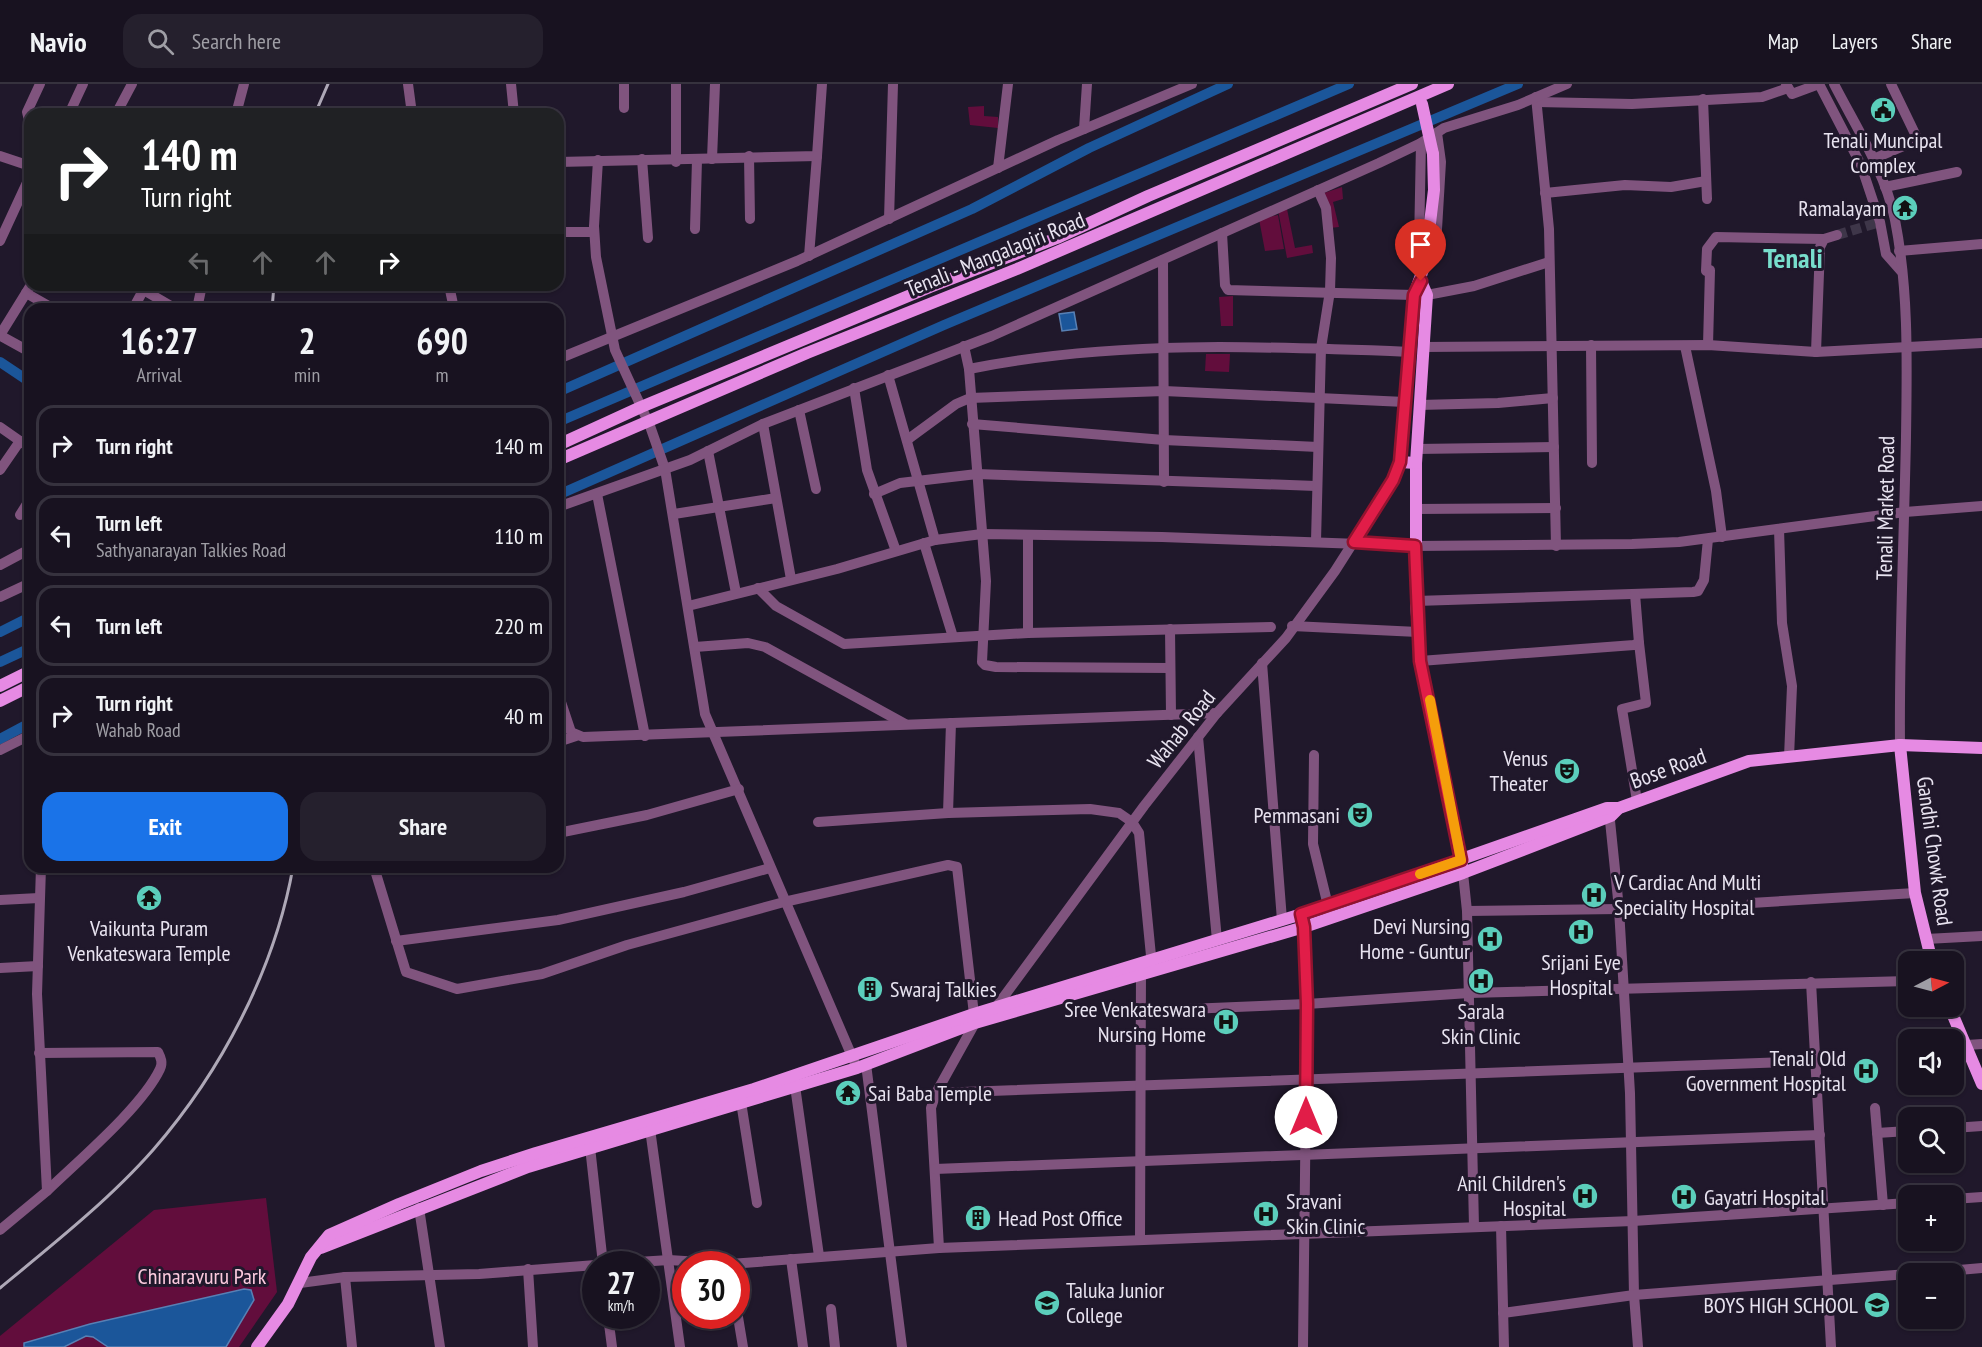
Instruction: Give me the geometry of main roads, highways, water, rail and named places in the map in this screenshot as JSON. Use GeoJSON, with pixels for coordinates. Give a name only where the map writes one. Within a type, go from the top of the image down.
{"type":"FeatureCollection","features":[{"type":"Feature","properties":{"kind":"main road"},"geometry":{"type":"LineString","coordinates":[[564,443],[640,404],[1057,238],[1148,196],[1412,84]]}},
{"type":"Feature","properties":{"kind":"main road","name":"Tenali - Mangalagiri Road"},"geometry":{"type":"LineString","coordinates":[[564,458],[1017,269],[1420,94],[1448,84]]}},
{"type":"Feature","properties":{"kind":"main road"},"geometry":{"type":"LineString","coordinates":[[1416,463],[1400,462],[1410,352],[1425,264],[1434,190],[1433,154],[1420,94]]}},
{"type":"Feature","properties":{"kind":"main road"},"geometry":{"type":"LineString","coordinates":[[1420,295],[1423,347],[1416,449],[1415,509],[1416,601],[1420,661],[1463,873]]}},
{"type":"Feature","properties":{"kind":"main road"},"geometry":{"type":"LineString","coordinates":[[0,686],[24,674]]}},
{"type":"Feature","properties":{"kind":"main road"},"geometry":{"type":"LineString","coordinates":[[0,701],[24,689]]}},
{"type":"Feature","properties":{"kind":"main road","name":"Bose Road"},"geometry":{"type":"LineString","coordinates":[[1330,912],[1463,873],[1613,810],[1749,761],[1899,746],[1982,748]]}},
{"type":"Feature","properties":{"kind":"main road","name":"Gandhi Chowk Road"},"geometry":{"type":"LineString","coordinates":[[1899,746],[1916,893],[1929,951]]}},
{"type":"Feature","properties":{"kind":"main road"},"geometry":{"type":"LineString","coordinates":[[975,1018],[988,1019],[1304,927],[1330,912],[1461,860],[1613,810]]}},
{"type":"Feature","properties":{"kind":"main road"},"geometry":{"type":"LineString","coordinates":[[321,1248],[419,1208],[590,1147],[650,1128],[689,1120],[795,1086],[975,1018],[997,1007],[1301,914],[1330,912]]}},
{"type":"Feature","properties":{"kind":"main road"},"geometry":{"type":"LineString","coordinates":[[1954,1017],[1982,1084]]}},
{"type":"Feature","properties":{"kind":"main road"},"geometry":{"type":"LineString","coordinates":[[257,1347],[300,1283],[311,1257],[321,1248],[329,1235],[356,1221],[481,1171],[858,1063]]}},
{"type":"Feature","properties":{"kind":"water"},"geometry":{"type":"Polygon","coordinates":[[[1074,312],[1077,329],[1062,331],[1059,314],[1074,312]]]}},
{"type":"Feature","properties":{"kind":"water"},"geometry":{"type":"Polygon","coordinates":[[[244,1289],[251,1290],[254,1300],[226,1347],[108,1347],[93,1337],[86,1336],[64,1347],[24,1347],[24,1343],[90,1324],[244,1289]]]}},
{"type":"Feature","properties":{"kind":"waterway"},"geometry":{"type":"LineString","coordinates":[[564,389],[972,209],[1089,148],[1228,84]]}},
{"type":"Feature","properties":{"kind":"waterway"},"geometry":{"type":"LineString","coordinates":[[564,419],[1349,84]]}},
{"type":"Feature","properties":{"kind":"waterway"},"geometry":{"type":"LineString","coordinates":[[564,492],[944,325],[1518,84]]}},
{"type":"Feature","properties":{"kind":"waterway"},"geometry":{"type":"LineString","coordinates":[[0,362],[24,378]]}},
{"type":"Feature","properties":{"kind":"waterway"},"geometry":{"type":"LineString","coordinates":[[0,632],[24,620]]}},
{"type":"Feature","properties":{"kind":"waterway"},"geometry":{"type":"LineString","coordinates":[[0,662],[24,651]]}},
{"type":"Feature","properties":{"kind":"waterway"},"geometry":{"type":"LineString","coordinates":[[0,739],[24,726]]}},
{"type":"Feature","properties":{"kind":"tunnel"},"geometry":{"type":"LineString","coordinates":[[1837,235],[1880,222]]}},
{"type":"Feature","properties":{"kind":"railway"},"geometry":{"type":"LineString","coordinates":[[318,108],[328,84]]}},
{"type":"Feature","properties":{"kind":"railway"},"geometry":{"type":"LineString","coordinates":[[272,303],[274,291]]}},
{"type":"Feature","properties":{"kind":"railway"},"geometry":{"type":"LineString","coordinates":[[0,1288],[118,1187],[178,1120],[222,1053],[259,981],[285,905],[292,873]]}},
{"type":"Feature","properties":{"kind":"place","name":"Tenali Muncipal Complex"},"geometry":{"type":"Point","coordinates":[1883,110]}},
{"type":"Feature","properties":{"kind":"place","name":"Ramalayam"},"geometry":{"type":"Point","coordinates":[1905,208]}},
{"type":"Feature","properties":{"kind":"place","name":"Venus Theater"},"geometry":{"type":"Point","coordinates":[1567,771]}},
{"type":"Feature","properties":{"kind":"place","name":"Pemmasani"},"geometry":{"type":"Point","coordinates":[1360,815]}},
{"type":"Feature","properties":{"kind":"place","name":"V Cardiac And Multi Speciality Hospital"},"geometry":{"type":"Point","coordinates":[1594,895]}},
{"type":"Feature","properties":{"kind":"place","name":"Vaikunta Puram Venkateswara Temple"},"geometry":{"type":"Point","coordinates":[149,898]}},
{"type":"Feature","properties":{"kind":"place","name":"Srijani Eye Hospital"},"geometry":{"type":"Point","coordinates":[1581,932]}},
{"type":"Feature","properties":{"kind":"place","name":"Devi Nursing Home - Guntur"},"geometry":{"type":"Point","coordinates":[1490,939]}},
{"type":"Feature","properties":{"kind":"place","name":"Sarala Skin Clinic"},"geometry":{"type":"Point","coordinates":[1481,981]}},
{"type":"Feature","properties":{"kind":"place","name":"Swaraj Talkies"},"geometry":{"type":"Point","coordinates":[870,989]}},
{"type":"Feature","properties":{"kind":"place","name":"Sree Venkateswara Nursing Home"},"geometry":{"type":"Point","coordinates":[1226,1022]}},
{"type":"Feature","properties":{"kind":"place","name":"Tenali Old Government Hospital"},"geometry":{"type":"Point","coordinates":[1866,1071]}},
{"type":"Feature","properties":{"kind":"place","name":"Sai Baba Temple"},"geometry":{"type":"Point","coordinates":[848,1093]}},
{"type":"Feature","properties":{"kind":"place","name":"Anil Children's Hospital"},"geometry":{"type":"Point","coordinates":[1585,1196]}},
{"type":"Feature","properties":{"kind":"place","name":"Gayatri Hospital"},"geometry":{"type":"Point","coordinates":[1684,1197]}},
{"type":"Feature","properties":{"kind":"place","name":"Sravani Skin Clinic"},"geometry":{"type":"Point","coordinates":[1266,1214]}},
{"type":"Feature","properties":{"kind":"place","name":"Head Post Office"},"geometry":{"type":"Point","coordinates":[978,1218]}},
{"type":"Feature","properties":{"kind":"place","name":"Taluka Junior College"},"geometry":{"type":"Point","coordinates":[1047,1303]}},
{"type":"Feature","properties":{"kind":"place","name":"BOYS HIGH SCHOOL"},"geometry":{"type":"Point","coordinates":[1877,1305]}},
{"type":"Feature","properties":{"kind":"district","name":"Tenali"},"geometry":{"type":"Point","coordinates":[1793,258]}},
{"type":"Feature","properties":{"kind":"park label","name":"Chinaravuru Park"},"geometry":{"type":"Point","coordinates":[202,1276]}}]}
